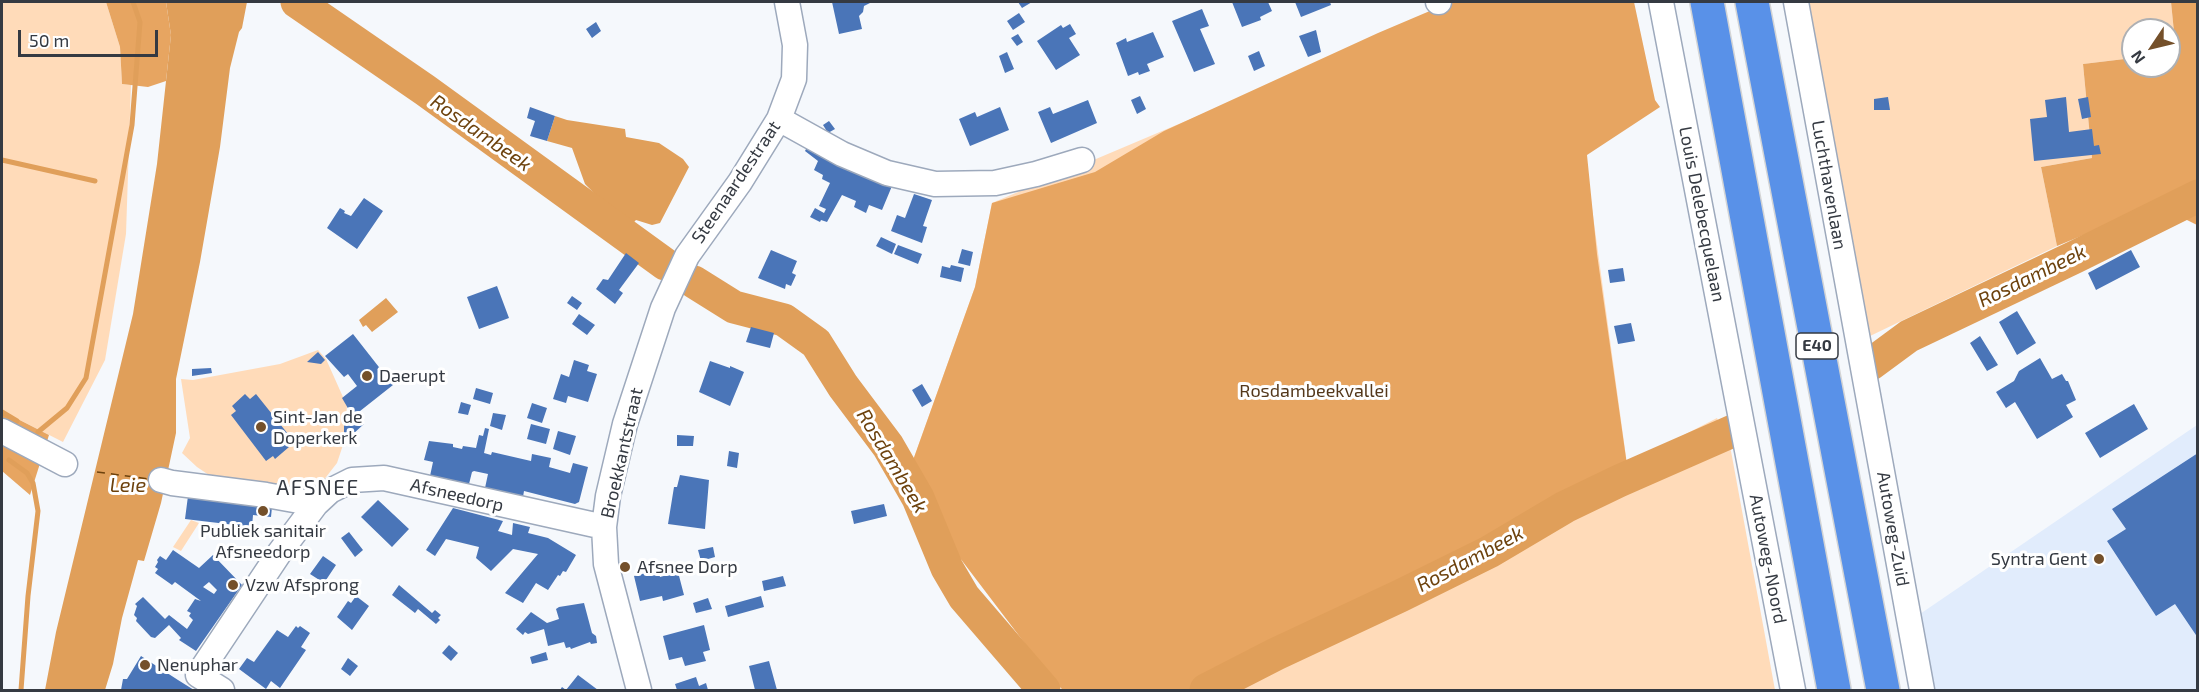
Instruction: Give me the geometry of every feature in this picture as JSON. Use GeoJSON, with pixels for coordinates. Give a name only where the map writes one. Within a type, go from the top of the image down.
{"type":"FeatureCollection","features":[{"type":"Feature","properties":{"kind":"highway","name":"E40"},"geometry":{"type":"LineString","coordinates":[[1707,2],[1834,690]]}},
{"type":"Feature","properties":{"kind":"highway","name":"E40"},"geometry":{"type":"LineString","coordinates":[[1752,2],[1883,690]]}},
{"type":"Feature","properties":{"kind":"street","name":"Steenaardestraat"},"geometry":{"type":"LineString","coordinates":[[687,256],[740,182],[779,119],[794,79],[795,45],[787,2]]}},
{"type":"Feature","properties":{"kind":"street","name":"Louis Delebecquelaan"},"geometry":{"type":"LineString","coordinates":[[1661,2],[1744,426]]}},
{"type":"Feature","properties":{"kind":"street","name":"Luchthavenlaan"},"geometry":{"type":"LineString","coordinates":[[1796,2],[1863,368]]}},
{"type":"Feature","properties":{"kind":"street"},"geometry":{"type":"LineString","coordinates":[[779,119],[842,154],[887,173],[935,184],[995,183],[1082,160]]}},
{"type":"Feature","properties":{"kind":"street","name":"Broekkantstraat"},"geometry":{"type":"LineString","coordinates":[[639,690],[606,564],[604,526],[608,496],[625,424],[663,308],[687,256]]}},
{"type":"Feature","properties":{"kind":"street","name":"Autoweg-Zuid"},"geometry":{"type":"LineString","coordinates":[[1863,368],[1923,690]]}},
{"type":"Feature","properties":{"kind":"street","name":"Autoweg-Noord"},"geometry":{"type":"LineString","coordinates":[[1744,426],[1793,690]]}},
{"type":"Feature","properties":{"kind":"street"},"geometry":{"type":"LineString","coordinates":[[2,431],[65,464]]}},
{"type":"Feature","properties":{"kind":"street","name":"Afsneedorp"},"geometry":{"type":"LineString","coordinates":[[222,690],[198,675],[280,552],[316,504],[330,491],[352,480],[384,478],[604,526]]}},
{"type":"Feature","properties":{"kind":"street"},"geometry":{"type":"LineString","coordinates":[[160,480],[316,504]]}},
{"type":"Feature","properties":{"kind":"shaded area","name":"Syntra Gent"},"geometry":{"type":"Polygon","coordinates":[[[2197,425],[2197,690],[1935,690],[1920,614],[2197,425]]]}},
{"type":"Feature","properties":{"kind":"green space"},"geometry":{"type":"Polygon","coordinates":[[[2,2],[106,2],[120,47],[122,84],[131,85],[126,234],[105,360],[63,442],[2,411],[2,2]]]}},
{"type":"Feature","properties":{"kind":"green space"},"geometry":{"type":"Polygon","coordinates":[[[106,2],[166,2],[171,35],[166,81],[148,87],[122,84],[120,47],[106,2]]]}},
{"type":"Feature","properties":{"kind":"green space","name":"Rosdambeekvallei"},"geometry":{"type":"Polygon","coordinates":[[[1451,2],[1634,2],[1655,100],[1660,107],[1587,155],[1597,254],[1627,465],[1494,537],[1293,638],[1198,690],[1063,690],[1052,679],[941,533],[907,477],[975,287],[992,203],[1095,172],[1164,131],[1451,2]]]}},
{"type":"Feature","properties":{"kind":"green space","name":"Rosdambeekvallei"},"geometry":{"type":"Polygon","coordinates":[[[1467,2],[1634,2],[1585,157],[1627,464],[1717,418],[1731,451],[1775,690],[1063,690],[1052,679],[941,533],[907,477],[975,287],[992,203],[1467,2]]]}},
{"type":"Feature","properties":{"kind":"green space"},"geometry":{"type":"Polygon","coordinates":[[[1806,2],[2171,2],[2173,18],[2121,18],[2121,59],[2083,64],[2092,158],[2041,167],[2057,246],[1868,337],[1806,2]]]}},
{"type":"Feature","properties":{"kind":"green space"},"geometry":{"type":"Polygon","coordinates":[[[2171,2],[2197,2],[2197,225],[2185,219],[2144,210],[2057,246],[2041,167],[2092,158],[2083,64],[2121,59],[2121,78],[2181,78],[2181,18],[2173,18],[2171,2]]]}},
{"type":"Feature","properties":{"kind":"green space"},"geometry":{"type":"Polygon","coordinates":[[[318,350],[326,359],[347,406],[343,445],[337,463],[323,481],[303,489],[218,481],[197,467],[182,453],[190,438],[181,379],[193,380],[280,364],[318,350]]]}},
{"type":"Feature","properties":{"kind":"green space"},"geometry":{"type":"Polygon","coordinates":[[[2,411],[49,435],[30,495],[2,471],[2,411]]]}},
{"type":"Feature","properties":{"kind":"green space"},"geometry":{"type":"Polygon","coordinates":[[[191,520],[199,523],[181,551],[173,547],[191,520]]]}},
{"type":"Feature","properties":{"kind":"water","name":"Leie"},"geometry":{"type":"Polygon","coordinates":[[[166,2],[247,2],[230,68],[220,147],[176,379],[176,433],[161,503],[144,561],[138,560],[105,690],[45,690],[56,632],[133,314],[157,164],[171,35],[166,2]]]}},
{"type":"Feature","properties":{"kind":"water"},"geometry":{"type":"Polygon","coordinates":[[[555,116],[625,129],[626,137],[659,143],[683,159],[689,167],[660,223],[652,225],[636,220],[631,225],[591,199],[594,193],[585,184],[572,148],[547,141],[555,116]]]}},
{"type":"Feature","properties":{"kind":"water"},"geometry":{"type":"Polygon","coordinates":[[[386,298],[398,312],[372,332],[366,325],[363,327],[359,320],[386,298]]]}},
{"type":"Feature","properties":{"kind":"building"},"geometry":{"type":"Polygon","coordinates":[[[832,2],[872,2],[864,6],[859,16],[862,29],[839,34],[832,2]]]}},
{"type":"Feature","properties":{"kind":"building"},"geometry":{"type":"Polygon","coordinates":[[[1018,2],[1032,2],[1022,8],[1018,2]]]}},
{"type":"Feature","properties":{"kind":"building"},"geometry":{"type":"Polygon","coordinates":[[[1232,2],[1268,2],[1272,11],[1260,17],[1261,20],[1242,27],[1232,2]]]}},
{"type":"Feature","properties":{"kind":"building"},"geometry":{"type":"Polygon","coordinates":[[[1295,2],[1330,2],[1331,5],[1301,17],[1295,2]]]}},
{"type":"Feature","properties":{"kind":"building"},"geometry":{"type":"Polygon","coordinates":[[[1202,9],[1209,26],[1200,29],[1215,64],[1194,72],[1172,21],[1202,9]]]}},
{"type":"Feature","properties":{"kind":"building"},"geometry":{"type":"Polygon","coordinates":[[[1019,13],[1025,22],[1013,30],[1007,21],[1019,13]]]}},
{"type":"Feature","properties":{"kind":"building"},"geometry":{"type":"Polygon","coordinates":[[[596,22],[601,31],[592,38],[586,29],[596,22]]]}},
{"type":"Feature","properties":{"kind":"building"},"geometry":{"type":"Polygon","coordinates":[[[1070,24],[1076,34],[1069,38],[1080,55],[1056,70],[1037,41],[1061,25],[1063,28],[1070,24]]]}},
{"type":"Feature","properties":{"kind":"building"},"geometry":{"type":"Polygon","coordinates":[[[1316,30],[1321,52],[1308,57],[1299,36],[1316,30]]]}},
{"type":"Feature","properties":{"kind":"building"},"geometry":{"type":"Polygon","coordinates":[[[1153,32],[1164,57],[1147,64],[1150,71],[1128,76],[1116,43],[1126,38],[1127,42],[1153,32]]]}},
{"type":"Feature","properties":{"kind":"building"},"geometry":{"type":"Polygon","coordinates":[[[1018,34],[1023,42],[1017,46],[1011,38],[1018,34]]]}},
{"type":"Feature","properties":{"kind":"building"},"geometry":{"type":"Polygon","coordinates":[[[1259,51],[1265,66],[1254,71],[1248,56],[1259,51]]]}},
{"type":"Feature","properties":{"kind":"building"},"geometry":{"type":"Polygon","coordinates":[[[1007,52],[1014,69],[1005,73],[999,56],[1007,52]]]}},
{"type":"Feature","properties":{"kind":"building"},"geometry":{"type":"Polygon","coordinates":[[[1140,96],[1146,109],[1137,114],[1131,100],[1140,96]]]}},
{"type":"Feature","properties":{"kind":"building"},"geometry":{"type":"Polygon","coordinates":[[[1888,97],[1890,110],[1874,110],[1874,99],[1888,97]]]}},
{"type":"Feature","properties":{"kind":"building"},"geometry":{"type":"Polygon","coordinates":[[[2066,97],[2069,132],[2092,129],[2094,146],[2099,145],[2101,154],[2034,161],[2030,119],[2047,117],[2045,100],[2066,97]]]}},
{"type":"Feature","properties":{"kind":"building"},"geometry":{"type":"Polygon","coordinates":[[[2088,97],[2091,117],[2082,119],[2078,99],[2088,97]]]}},
{"type":"Feature","properties":{"kind":"building"},"geometry":{"type":"Polygon","coordinates":[[[1088,100],[1097,123],[1051,143],[1038,112],[1050,107],[1053,114],[1088,100]]]}},
{"type":"Feature","properties":{"kind":"building"},"geometry":{"type":"Polygon","coordinates":[[[530,107],[555,116],[547,141],[530,136],[535,121],[527,118],[530,107]]]}},
{"type":"Feature","properties":{"kind":"building"},"geometry":{"type":"Polygon","coordinates":[[[1000,107],[1009,130],[970,146],[959,119],[975,112],[977,117],[1000,107]]]}},
{"type":"Feature","properties":{"kind":"building"},"geometry":{"type":"Polygon","coordinates":[[[829,121],[835,129],[828,133],[823,125],[829,121]]]}},
{"type":"Feature","properties":{"kind":"building"},"geometry":{"type":"Polygon","coordinates":[[[808,145],[892,186],[882,210],[869,205],[866,213],[854,207],[856,201],[842,195],[827,222],[821,220],[820,222],[810,217],[815,208],[824,213],[826,209],[819,206],[830,183],[822,179],[823,175],[814,170],[818,161],[805,151],[808,145]]]}},
{"type":"Feature","properties":{"kind":"building"},"geometry":{"type":"Polygon","coordinates":[[[914,194],[932,200],[923,226],[927,227],[922,243],[891,231],[897,215],[905,218],[914,194]]]}},
{"type":"Feature","properties":{"kind":"building"},"geometry":{"type":"Polygon","coordinates":[[[364,198],[383,211],[357,249],[327,228],[340,208],[351,216],[364,198]]]}},
{"type":"Feature","properties":{"kind":"building"},"geometry":{"type":"Polygon","coordinates":[[[881,237],[896,244],[892,254],[876,246],[881,237]]]}},
{"type":"Feature","properties":{"kind":"building"},"geometry":{"type":"Polygon","coordinates":[[[898,245],[922,254],[918,264],[894,254],[898,245]]]}},
{"type":"Feature","properties":{"kind":"building"},"geometry":{"type":"Polygon","coordinates":[[[962,249],[973,252],[970,266],[958,263],[962,249]]]}},
{"type":"Feature","properties":{"kind":"building"},"geometry":{"type":"Polygon","coordinates":[[[771,250],[797,261],[792,273],[796,275],[791,286],[786,284],[785,289],[758,278],[771,250]]]}},
{"type":"Feature","properties":{"kind":"building"},"geometry":{"type":"Polygon","coordinates":[[[2131,250],[2140,267],[2096,290],[2088,273],[2131,250]]]}},
{"type":"Feature","properties":{"kind":"building"},"geometry":{"type":"Polygon","coordinates":[[[626,253],[639,263],[619,290],[623,293],[615,304],[596,289],[603,279],[608,280],[626,253]]]}},
{"type":"Feature","properties":{"kind":"building"},"geometry":{"type":"Polygon","coordinates":[[[951,265],[964,268],[961,282],[940,277],[942,266],[950,268],[951,265]]]}},
{"type":"Feature","properties":{"kind":"building"},"geometry":{"type":"Polygon","coordinates":[[[1623,268],[1625,281],[1610,283],[1608,270],[1623,268]]]}},
{"type":"Feature","properties":{"kind":"building"},"geometry":{"type":"Polygon","coordinates":[[[497,286],[509,318],[479,329],[467,297],[497,286]]]}},
{"type":"Feature","properties":{"kind":"building"},"geometry":{"type":"Polygon","coordinates":[[[572,296],[582,303],[577,310],[567,303],[572,296]]]}},
{"type":"Feature","properties":{"kind":"building"},"geometry":{"type":"Polygon","coordinates":[[[2017,311],[2036,343],[2017,355],[1999,322],[2017,311]]]}},
{"type":"Feature","properties":{"kind":"building"},"geometry":{"type":"Polygon","coordinates":[[[579,314],[595,325],[587,335],[572,324],[579,314]]]}},
{"type":"Feature","properties":{"kind":"building"},"geometry":{"type":"Polygon","coordinates":[[[1631,323],[1635,341],[1618,344],[1614,326],[1631,323]]]}},
{"type":"Feature","properties":{"kind":"building"},"geometry":{"type":"Polygon","coordinates":[[[751,327],[774,333],[770,348],[746,342],[751,327]]]}},
{"type":"Feature","properties":{"kind":"building","name":"Daerupt"},"geometry":{"type":"Polygon","coordinates":[[[353,334],[393,385],[355,415],[364,424],[353,434],[344,434],[344,424],[353,417],[342,398],[357,386],[348,374],[344,377],[325,356],[353,334]]]}},
{"type":"Feature","properties":{"kind":"building"},"geometry":{"type":"Polygon","coordinates":[[[1980,336],[1998,365],[1987,371],[1970,343],[1980,336]]]}},
{"type":"Feature","properties":{"kind":"building"},"geometry":{"type":"Polygon","coordinates":[[[318,352],[325,360],[321,364],[307,362],[318,352]]]}},
{"type":"Feature","properties":{"kind":"building"},"geometry":{"type":"Polygon","coordinates":[[[2040,358],[2052,379],[2062,374],[2068,381],[2076,400],[2066,405],[2073,417],[2037,439],[2015,402],[2006,408],[1996,392],[2014,381],[2019,371],[2040,358]]]}},
{"type":"Feature","properties":{"kind":"building"},"geometry":{"type":"Polygon","coordinates":[[[574,360],[589,365],[587,371],[597,374],[588,402],[568,396],[566,403],[553,399],[561,374],[569,377],[574,360]]]}},
{"type":"Feature","properties":{"kind":"building"},"geometry":{"type":"Polygon","coordinates":[[[710,361],[744,372],[730,406],[699,392],[710,361]]]}},
{"type":"Feature","properties":{"kind":"building"},"geometry":{"type":"Polygon","coordinates":[[[211,368],[212,373],[192,376],[192,369],[211,368]]]}},
{"type":"Feature","properties":{"kind":"building"},"geometry":{"type":"Polygon","coordinates":[[[922,384],[932,401],[922,407],[912,390],[922,384]]]}},
{"type":"Feature","properties":{"kind":"building"},"geometry":{"type":"Polygon","coordinates":[[[476,388],[493,393],[490,404],[473,399],[476,388]]]}},
{"type":"Feature","properties":{"kind":"building","name":"Sint-Jan de Doperkerk"},"geometry":{"type":"Polygon","coordinates":[[[245,394],[250,399],[256,394],[292,439],[286,444],[289,447],[275,459],[273,456],[266,461],[231,415],[236,411],[232,406],[245,394]]]}},
{"type":"Feature","properties":{"kind":"building"},"geometry":{"type":"Polygon","coordinates":[[[461,402],[471,405],[468,415],[458,413],[461,402]]]}},
{"type":"Feature","properties":{"kind":"building"},"geometry":{"type":"Polygon","coordinates":[[[532,403],[547,408],[542,423],[527,418],[532,403]]]}},
{"type":"Feature","properties":{"kind":"building"},"geometry":{"type":"Polygon","coordinates":[[[2134,404],[2148,429],[2100,458],[2085,433],[2134,404]]]}},
{"type":"Feature","properties":{"kind":"building"},"geometry":{"type":"Polygon","coordinates":[[[493,413],[506,415],[502,430],[490,426],[493,413]]]}},
{"type":"Feature","properties":{"kind":"building"},"geometry":{"type":"Polygon","coordinates":[[[531,424],[550,429],[546,444],[527,439],[531,424]]]}},
{"type":"Feature","properties":{"kind":"building"},"geometry":{"type":"Polygon","coordinates":[[[485,428],[489,429],[484,453],[491,455],[492,452],[531,461],[532,454],[551,458],[549,467],[570,473],[573,463],[588,467],[579,502],[575,504],[524,491],[523,497],[485,488],[488,474],[474,471],[469,484],[430,476],[433,462],[424,460],[429,441],[453,444],[453,447],[462,449],[463,446],[476,448],[479,435],[483,436],[485,428]]]}},
{"type":"Feature","properties":{"kind":"building"},"geometry":{"type":"Polygon","coordinates":[[[558,431],[576,436],[570,455],[553,449],[558,431]]]}},
{"type":"Feature","properties":{"kind":"building"},"geometry":{"type":"Polygon","coordinates":[[[677,435],[694,436],[693,446],[677,446],[677,435]]]}},
{"type":"Feature","properties":{"kind":"building"},"geometry":{"type":"Polygon","coordinates":[[[729,451],[739,453],[737,468],[727,466],[729,451]]]}},
{"type":"Feature","properties":{"kind":"building"},"geometry":{"type":"Polygon","coordinates":[[[2198,453],[2198,638],[2175,604],[2156,616],[2107,541],[2126,529],[2112,509],[2198,453]]]}},
{"type":"Feature","properties":{"kind":"building"},"geometry":{"type":"Polygon","coordinates":[[[680,475],[709,480],[705,529],[668,524],[674,487],[677,487],[680,475]]]}},
{"type":"Feature","properties":{"kind":"building"},"geometry":{"type":"Polygon","coordinates":[[[188,496],[272,507],[271,517],[253,515],[252,527],[185,519],[188,496]]]}},
{"type":"Feature","properties":{"kind":"building"},"geometry":{"type":"Polygon","coordinates":[[[378,500],[409,529],[392,547],[361,517],[378,500]]]}},
{"type":"Feature","properties":{"kind":"building"},"geometry":{"type":"Polygon","coordinates":[[[884,504],[887,516],[854,524],[851,511],[884,504]]]}},
{"type":"Feature","properties":{"kind":"building"},"geometry":{"type":"Polygon","coordinates":[[[453,508],[503,521],[498,531],[512,535],[513,523],[530,527],[528,533],[548,538],[576,555],[566,572],[563,571],[560,576],[558,575],[548,590],[536,583],[523,603],[505,593],[538,554],[513,549],[491,571],[476,558],[479,547],[446,539],[435,556],[426,550],[453,508]]]}},
{"type":"Feature","properties":{"kind":"building"},"geometry":{"type":"Polygon","coordinates":[[[349,532],[363,550],[355,557],[341,538],[349,532]]]}},
{"type":"Feature","properties":{"kind":"building"},"geometry":{"type":"Polygon","coordinates":[[[713,547],[715,557],[701,561],[698,550],[713,547]]]}},
{"type":"Feature","properties":{"kind":"building"},"geometry":{"type":"Polygon","coordinates":[[[173,550],[199,568],[213,555],[242,585],[196,651],[179,640],[181,638],[169,625],[155,638],[151,637],[136,621],[137,618],[134,615],[137,606],[135,604],[143,597],[165,619],[169,615],[187,629],[193,620],[189,616],[191,613],[187,611],[195,599],[201,601],[175,582],[172,585],[155,573],[160,556],[166,560],[173,550]],[[209,582],[203,587],[214,594],[217,590],[209,582]]]}},
{"type":"Feature","properties":{"kind":"building"},"geometry":{"type":"Polygon","coordinates":[[[323,556],[336,565],[324,583],[310,574],[323,556]]]}},
{"type":"Feature","properties":{"kind":"building"},"geometry":{"type":"Polygon","coordinates":[[[658,570],[660,577],[678,572],[684,595],[663,601],[662,596],[640,601],[634,576],[658,570]]]}},
{"type":"Feature","properties":{"kind":"building"},"geometry":{"type":"Polygon","coordinates":[[[783,576],[786,586],[764,591],[762,581],[783,576]]]}},
{"type":"Feature","properties":{"kind":"building"},"geometry":{"type":"Polygon","coordinates":[[[399,585],[432,613],[435,610],[441,615],[438,618],[440,620],[436,624],[418,609],[415,613],[392,595],[399,585]]]}},
{"type":"Feature","properties":{"kind":"building"},"geometry":{"type":"Polygon","coordinates":[[[356,596],[369,606],[352,630],[337,617],[348,601],[351,603],[356,596]]]}},
{"type":"Feature","properties":{"kind":"building"},"geometry":{"type":"Polygon","coordinates":[[[761,596],[764,607],[728,617],[725,606],[761,596]]]}},
{"type":"Feature","properties":{"kind":"building"},"geometry":{"type":"Polygon","coordinates":[[[708,598],[712,609],[696,613],[693,603],[708,598]]]}},
{"type":"Feature","properties":{"kind":"building"},"geometry":{"type":"Polygon","coordinates":[[[584,603],[597,643],[591,644],[590,642],[571,649],[566,648],[564,642],[548,646],[544,629],[528,634],[525,632],[523,635],[516,629],[531,612],[547,623],[559,619],[556,609],[559,607],[584,603]]]}},
{"type":"Feature","properties":{"kind":"building"},"geometry":{"type":"Polygon","coordinates":[[[704,625],[710,650],[703,652],[706,661],[685,666],[682,657],[669,660],[663,636],[704,625]]]}},
{"type":"Feature","properties":{"kind":"building"},"geometry":{"type":"Polygon","coordinates":[[[296,626],[310,633],[301,647],[306,650],[280,688],[271,681],[266,689],[239,669],[247,658],[254,662],[277,630],[288,637],[296,626]]]}},
{"type":"Feature","properties":{"kind":"building"},"geometry":{"type":"Polygon","coordinates":[[[449,645],[458,653],[451,661],[442,653],[449,645]]]}},
{"type":"Feature","properties":{"kind":"building"},"geometry":{"type":"Polygon","coordinates":[[[546,652],[548,660],[532,664],[530,657],[546,652]]]}},
{"type":"Feature","properties":{"kind":"building","name":"Nenuphar"},"geometry":{"type":"Polygon","coordinates":[[[141,656],[194,690],[121,690],[123,679],[127,679],[141,656]]]}},
{"type":"Feature","properties":{"kind":"building"},"geometry":{"type":"Polygon","coordinates":[[[348,658],[358,666],[350,676],[341,669],[348,658]]]}},
{"type":"Feature","properties":{"kind":"building"},"geometry":{"type":"Polygon","coordinates":[[[769,661],[777,690],[755,690],[749,666],[769,661]]]}},
{"type":"Feature","properties":{"kind":"building"},"geometry":{"type":"Polygon","coordinates":[[[578,675],[598,690],[566,690],[578,675]]]}},
{"type":"Feature","properties":{"kind":"building"},"geometry":{"type":"Polygon","coordinates":[[[696,677],[699,686],[706,683],[708,690],[677,690],[675,684],[696,677]]]}},
{"type":"Feature","properties":{"kind":"waterway"},"geometry":{"type":"LineString","coordinates":[[38,432],[67,408],[86,378],[132,125],[140,22],[133,2]]}},
{"type":"Feature","properties":{"kind":"waterway","name":"Rosdambeek"},"geometry":{"type":"LineString","coordinates":[[297,2],[425,90],[665,264]]}},
{"type":"Feature","properties":{"kind":"waterway"},"geometry":{"type":"LineString","coordinates":[[2,160],[95,181]]}},
{"type":"Feature","properties":{"kind":"waterway","name":"Rosdambeek"},"geometry":{"type":"LineString","coordinates":[[1871,364],[1909,336],[2198,196]]}},
{"type":"Feature","properties":{"kind":"waterway"},"geometry":{"type":"LineString","coordinates":[[604,220],[610,210]]}},
{"type":"Feature","properties":{"kind":"waterway","name":"Rosdambeek"},"geometry":{"type":"LineString","coordinates":[[694,282],[734,307],[784,320],[816,343],[843,386],[888,446],[918,498],[947,568],[964,597],[1044,690]]}},
{"type":"Feature","properties":{"kind":"waterway"},"geometry":{"type":"LineString","coordinates":[[2,412],[17,421]]}},
{"type":"Feature","properties":{"kind":"waterway","name":"Rosdambeek"},"geometry":{"type":"LineString","coordinates":[[1206,690],[1489,552],[1565,507],[1735,430]]}},
{"type":"Feature","properties":{"kind":"waterway"},"geometry":{"type":"LineString","coordinates":[[9,460],[27,473],[33,483],[38,511],[28,596],[21,690]]}},
{"type":"Feature","properties":{"kind":"ferry route"},"geometry":{"type":"LineString","coordinates":[[97,472],[149,479]]}},
{"type":"Feature","properties":{"kind":"place","name":"Daerupt"},"geometry":{"type":"Point","coordinates":[367,376]}},
{"type":"Feature","properties":{"kind":"place","name":"Sint-Jan de Doperkerk"},"geometry":{"type":"Point","coordinates":[261,427]}},
{"type":"Feature","properties":{"kind":"place","name":"Publiek sanitair Afsneedorp"},"geometry":{"type":"Point","coordinates":[263,511]}},
{"type":"Feature","properties":{"kind":"place","name":"Syntra Gent"},"geometry":{"type":"Point","coordinates":[2099,559]}},
{"type":"Feature","properties":{"kind":"place","name":"Afsnee Dorp"},"geometry":{"type":"Point","coordinates":[625,567]}},
{"type":"Feature","properties":{"kind":"place","name":"Vzw Afsprong"},"geometry":{"type":"Point","coordinates":[233,585]}},
{"type":"Feature","properties":{"kind":"place","name":"Nenuphar"},"geometry":{"type":"Point","coordinates":[145,665]}},
{"type":"Feature","properties":{"kind":"district","name":"AFSNEE"},"geometry":{"type":"Point","coordinates":[318,488]}}]}
